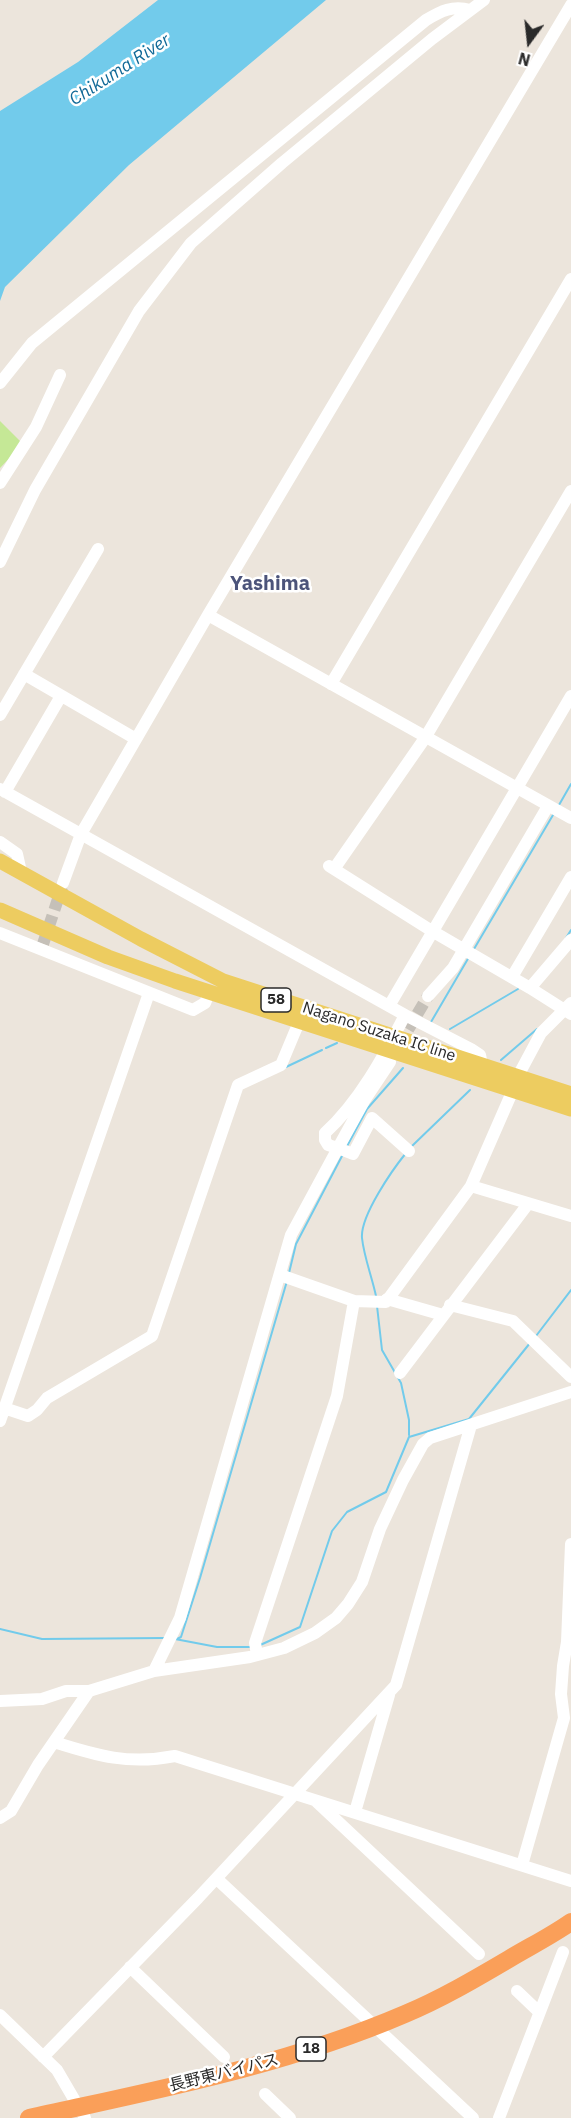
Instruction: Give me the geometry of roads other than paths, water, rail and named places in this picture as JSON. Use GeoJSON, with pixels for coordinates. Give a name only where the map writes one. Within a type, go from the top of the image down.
{"type":"FeatureCollection","features":[{"type":"Feature","properties":{"kind":"highway","name":"長野東バイパス"},"geometry":{"type":"LineString","coordinates":[[29,2118],[82,2113],[292,2055],[375,2027],[466,1984],[569,1928]]}},
{"type":"Feature","properties":{"kind":"main road","name":"Nagano Suzaka IC line"},"geometry":{"type":"LineString","coordinates":[[0,861],[141,939],[223,981],[390,1050],[483,1065],[571,1109]]}},
{"type":"Feature","properties":{"kind":"main road","name":"Nagano Suzaka IC line"},"geometry":{"type":"LineString","coordinates":[[0,910],[108,957],[209,993],[390,1050],[516,1083],[571,1094]]}},
{"type":"Feature","properties":{"kind":"street"},"geometry":{"type":"LineString","coordinates":[[0,562],[35,490],[139,311],[191,243],[282,163],[432,39],[484,0]]}},
{"type":"Feature","properties":{"kind":"street"},"geometry":{"type":"LineString","coordinates":[[63,883],[81,834],[208,615],[571,5]]}},
{"type":"Feature","properties":{"kind":"street"},"geometry":{"type":"LineString","coordinates":[[0,383],[32,344],[426,20],[443,10],[460,7],[470,10]]}},
{"type":"Feature","properties":{"kind":"street"},"geometry":{"type":"LineString","coordinates":[[332,684],[571,279]]}},
{"type":"Feature","properties":{"kind":"street"},"geometry":{"type":"LineString","coordinates":[[0,483],[36,427],[60,375]]}},
{"type":"Feature","properties":{"kind":"street"},"geometry":{"type":"LineString","coordinates":[[285,1277],[354,1301],[386,1302],[471,1186],[540,1033],[569,1009],[432,931],[331,867],[425,738],[571,491]]}},
{"type":"Feature","properties":{"kind":"street"},"geometry":{"type":"LineString","coordinates":[[0,715],[98,549]]}},
{"type":"Feature","properties":{"kind":"street"},"geometry":{"type":"LineString","coordinates":[[208,615],[571,818]]}},
{"type":"Feature","properties":{"kind":"street"},"geometry":{"type":"LineString","coordinates":[[24,674],[136,739]]}},
{"type":"Feature","properties":{"kind":"street"},"geometry":{"type":"LineString","coordinates":[[61,696],[2,790],[177,890],[277,942],[480,1055],[483,1065]]}},
{"type":"Feature","properties":{"kind":"street"},"geometry":{"type":"LineString","coordinates":[[389,1006],[571,696]]}},
{"type":"Feature","properties":{"kind":"street"},"geometry":{"type":"LineString","coordinates":[[428,996],[469,952],[548,806]]}},
{"type":"Feature","properties":{"kind":"street"},"geometry":{"type":"LineString","coordinates":[[0,842],[17,854],[21,872]]}},
{"type":"Feature","properties":{"kind":"street"},"geometry":{"type":"LineString","coordinates":[[512,977],[571,877]]}},
{"type":"Feature","properties":{"kind":"street"},"geometry":{"type":"LineString","coordinates":[[0,933],[194,1010],[205,1003],[209,993]]}},
{"type":"Feature","properties":{"kind":"street"},"geometry":{"type":"LineString","coordinates":[[530,988],[571,940]]}},
{"type":"Feature","properties":{"kind":"street"},"geometry":{"type":"LineString","coordinates":[[0,1421],[149,993]]}},
{"type":"Feature","properties":{"kind":"street"},"geometry":{"type":"LineString","coordinates":[[154,1671],[180,1618],[285,1277],[291,1235],[343,1150],[405,1015]]}},
{"type":"Feature","properties":{"kind":"street"},"geometry":{"type":"LineString","coordinates":[[4,1408],[28,1416],[37,1410],[47,1398],[152,1336],[238,1085],[281,1065],[299,1022]]}},
{"type":"Feature","properties":{"kind":"street"},"geometry":{"type":"LineString","coordinates":[[390,1050],[342,1118],[325,1133],[325,1140],[328,1145],[353,1154],[372,1118],[408,1150]]}},
{"type":"Feature","properties":{"kind":"street"},"geometry":{"type":"LineString","coordinates":[[471,1186],[571,1216]]}},
{"type":"Feature","properties":{"kind":"street"},"geometry":{"type":"LineString","coordinates":[[400,1373],[528,1204]]}},
{"type":"Feature","properties":{"kind":"street"},"geometry":{"type":"LineString","coordinates":[[387,1299],[513,1321],[571,1377]]}},
{"type":"Feature","properties":{"kind":"street"},"geometry":{"type":"LineString","coordinates":[[256,1650],[337,1396],[354,1301]]}},
{"type":"Feature","properties":{"kind":"street"},"geometry":{"type":"LineString","coordinates":[[0,1701],[34,1700],[66,1691],[89,1691],[154,1671],[256,1650],[284,1648],[315,1633],[336,1618],[363,1582],[380,1529],[423,1444],[430,1438],[571,1392]]}},
{"type":"Feature","properties":{"kind":"street"},"geometry":{"type":"LineString","coordinates":[[43,2057],[216,1879],[396,1685],[471,1425]]}},
{"type":"Feature","properties":{"kind":"street"},"geometry":{"type":"LineString","coordinates":[[522,1865],[564,1718],[562,1675],[567,1642],[571,1544]]}},
{"type":"Feature","properties":{"kind":"street"},"geometry":{"type":"LineString","coordinates":[[0,1818],[11,1811],[89,1691]]}},
{"type":"Feature","properties":{"kind":"street"},"geometry":{"type":"LineString","coordinates":[[355,1812],[390,1691]]}},
{"type":"Feature","properties":{"kind":"street"},"geometry":{"type":"LineString","coordinates":[[54,1742],[112,1759],[158,1759],[175,1756],[571,1881]]}},
{"type":"Feature","properties":{"kind":"street"},"geometry":{"type":"LineString","coordinates":[[314,1799],[479,1954]]}},
{"type":"Feature","properties":{"kind":"street"},"geometry":{"type":"LineString","coordinates":[[216,1879],[473,2118]]}},
{"type":"Feature","properties":{"kind":"street"},"geometry":{"type":"LineString","coordinates":[[500,2118],[563,1952]]}},
{"type":"Feature","properties":{"kind":"street"},"geometry":{"type":"LineString","coordinates":[[130,1967],[224,2057]]}},
{"type":"Feature","properties":{"kind":"street"},"geometry":{"type":"LineString","coordinates":[[518,1991],[539,2012]]}},
{"type":"Feature","properties":{"kind":"street"},"geometry":{"type":"LineString","coordinates":[[0,2015],[57,2070],[82,2113]]}},
{"type":"Feature","properties":{"kind":"street"},"geometry":{"type":"LineString","coordinates":[[265,2094],[290,2118]]}},
{"type":"Feature","properties":{"kind":"water","name":"Chikuma River"},"geometry":{"type":"Polygon","coordinates":[[[158,0],[326,0],[129,165],[5,287],[0,301],[0,111],[78,62],[158,0]]]}},
{"type":"Feature","properties":{"kind":"waterway"},"geometry":{"type":"LineString","coordinates":[[559,805],[571,784]]}},
{"type":"Feature","properties":{"kind":"waterway"},"geometry":{"type":"LineString","coordinates":[[474,949],[553,815]]}},
{"type":"Feature","properties":{"kind":"waterway"},"geometry":{"type":"LineString","coordinates":[[566,938],[571,930]]}},
{"type":"Feature","properties":{"kind":"waterway"},"geometry":{"type":"LineString","coordinates":[[431,1022],[469,957]]}},
{"type":"Feature","properties":{"kind":"waterway"},"geometry":{"type":"LineString","coordinates":[[450,1029],[518,989]]}},
{"type":"Feature","properties":{"kind":"waterway"},"geometry":{"type":"LineString","coordinates":[[501,1060],[537,1029]]}},
{"type":"Feature","properties":{"kind":"waterway"},"geometry":{"type":"LineString","coordinates":[[326,1048],[337,1043]]}},
{"type":"Feature","properties":{"kind":"waterway"},"geometry":{"type":"LineString","coordinates":[[286,1067],[322,1050]]}},
{"type":"Feature","properties":{"kind":"waterway"},"geometry":{"type":"LineString","coordinates":[[346,1148],[367,1109],[403,1068]]}},
{"type":"Feature","properties":{"kind":"waterway"},"geometry":{"type":"LineString","coordinates":[[412,1146],[470,1090]]}},
{"type":"Feature","properties":{"kind":"waterway"},"geometry":{"type":"LineString","coordinates":[[376,1296],[363,1245],[363,1229],[378,1193],[406,1153]]}},
{"type":"Feature","properties":{"kind":"waterway"},"geometry":{"type":"LineString","coordinates":[[289,1273],[296,1244],[342,1156]]}},
{"type":"Feature","properties":{"kind":"waterway"},"geometry":{"type":"LineString","coordinates":[[177,1639],[181,1637],[200,1578],[287,1281]]}},
{"type":"Feature","properties":{"kind":"waterway"},"geometry":{"type":"LineString","coordinates":[[536,1336],[571,1290]]}},
{"type":"Feature","properties":{"kind":"waterway"},"geometry":{"type":"LineString","coordinates":[[377,1306],[382,1350],[401,1383],[409,1420],[409,1435]]}},
{"type":"Feature","properties":{"kind":"waterway"},"geometry":{"type":"LineString","coordinates":[[258,1646],[300,1627],[332,1531],[347,1512],[386,1492],[409,1437],[469,1419],[530,1343]]}},
{"type":"Feature","properties":{"kind":"waterway"},"geometry":{"type":"LineString","coordinates":[[0,1629],[42,1639],[164,1638]]}},
{"type":"Feature","properties":{"kind":"waterway"},"geometry":{"type":"LineString","coordinates":[[175,1639],[217,1647],[250,1647]]}},
{"type":"Feature","properties":{"kind":"tunnel"},"geometry":{"type":"LineString","coordinates":[[43,944],[62,887]]}},
{"type":"Feature","properties":{"kind":"tunnel"},"geometry":{"type":"LineString","coordinates":[[399,1045],[428,996]]}},
{"type":"Feature","properties":{"kind":"district","name":"Yashima"},"geometry":{"type":"Point","coordinates":[270,584]}}]}
